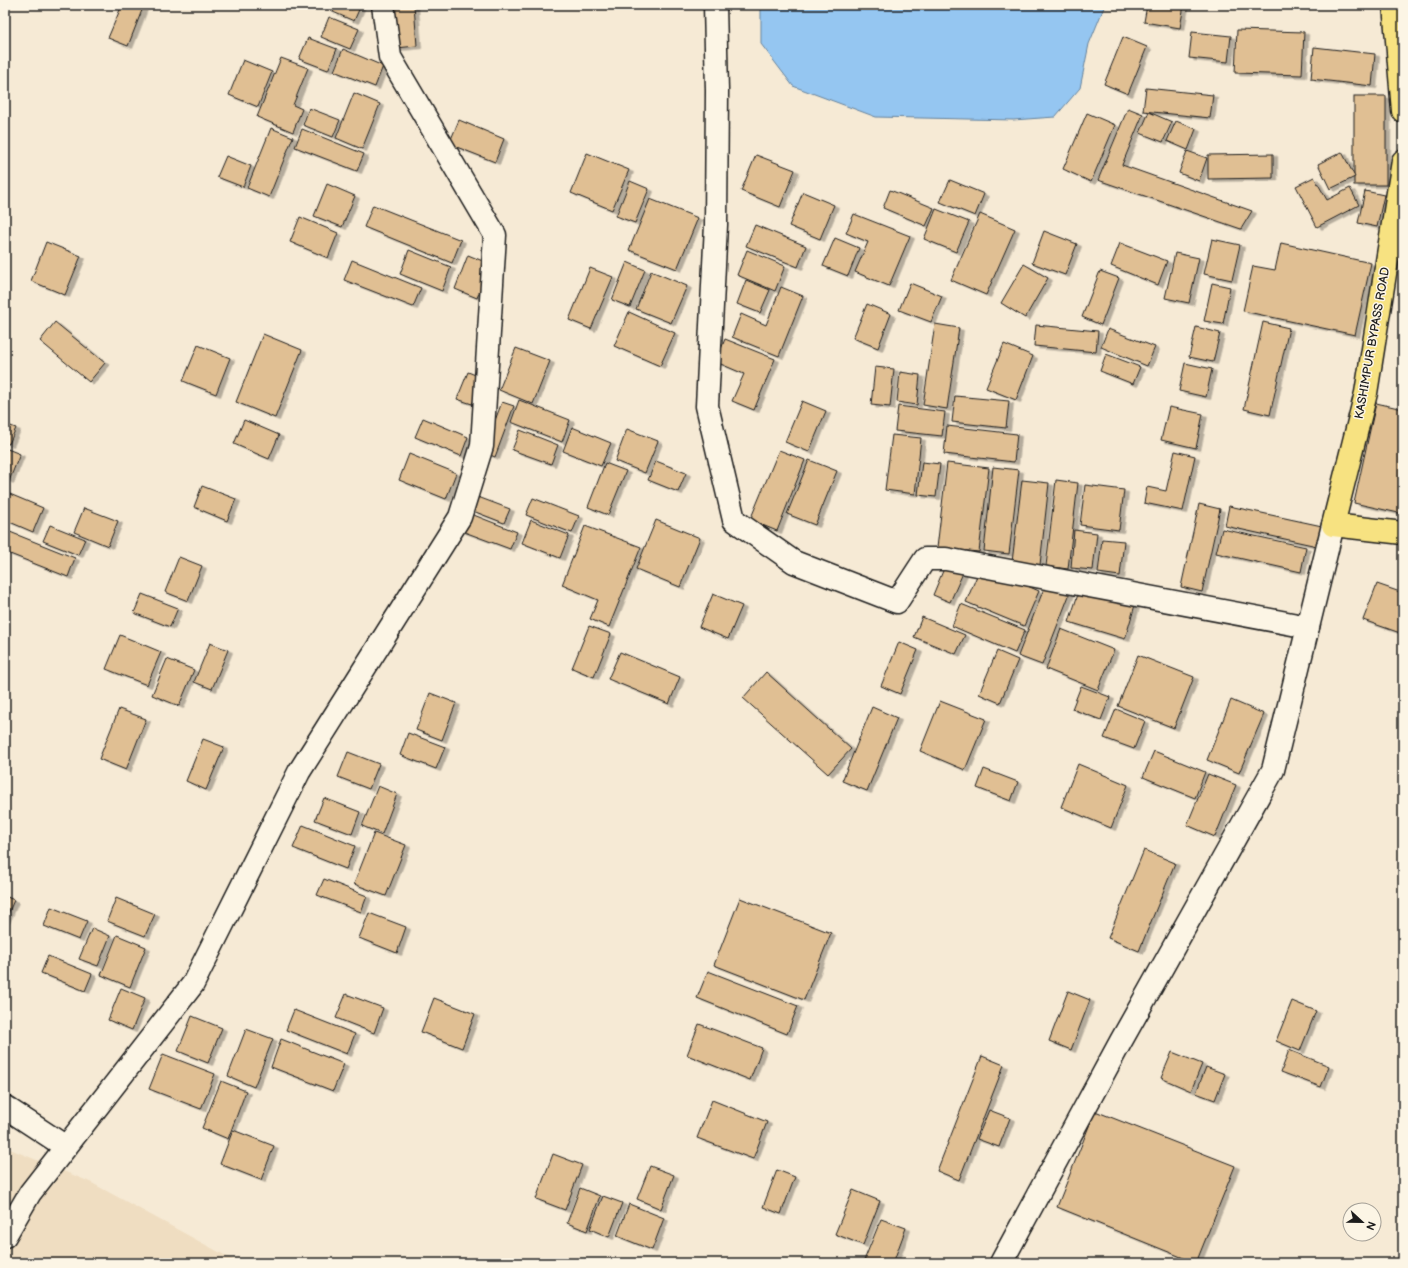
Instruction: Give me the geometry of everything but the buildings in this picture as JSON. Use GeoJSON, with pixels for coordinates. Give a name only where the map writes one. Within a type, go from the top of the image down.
{"type":"FeatureCollection","features":[{"type":"Feature","properties":{"kind":"main road"},"geometry":{"type":"LineString","coordinates":[[1394,5],[1403,111]]}},
{"type":"Feature","properties":{"kind":"main road","name":"KASHIMPUR BYPASS ROAD"},"geometry":{"type":"LineString","coordinates":[[1333,525],[1366,392],[1403,161]]}},
{"type":"Feature","properties":{"kind":"main road"},"geometry":{"type":"LineString","coordinates":[[1333,525],[1403,533]]}},
{"type":"Feature","properties":{"kind":"street"},"geometry":{"type":"LineString","coordinates":[[5,1236],[30,1193],[193,984],[300,772],[460,517],[482,446],[495,235],[390,57],[383,5]]}},
{"type":"Feature","properties":{"kind":"street"},"geometry":{"type":"LineString","coordinates":[[715,5],[717,91],[716,225],[707,406],[734,520],[794,562],[897,602],[925,559],[946,559],[1308,626]]}},
{"type":"Feature","properties":{"kind":"street"},"geometry":{"type":"LineString","coordinates":[[1001,1263],[1122,1041],[1273,770],[1333,525]]}},
{"type":"Feature","properties":{"kind":"street"},"geometry":{"type":"LineString","coordinates":[[5,1107],[66,1147]]}},
{"type":"Feature","properties":{"kind":"shaded area"},"geometry":{"type":"Polygon","coordinates":[[[5,1147],[90,1182],[239,1263],[5,1263],[5,1147]]]}},
{"type":"Feature","properties":{"kind":"water"},"geometry":{"type":"Polygon","coordinates":[[[761,5],[1105,5],[1089,44],[1080,88],[1055,117],[1013,120],[876,117],[793,86],[761,44],[761,5]]]}}]}
